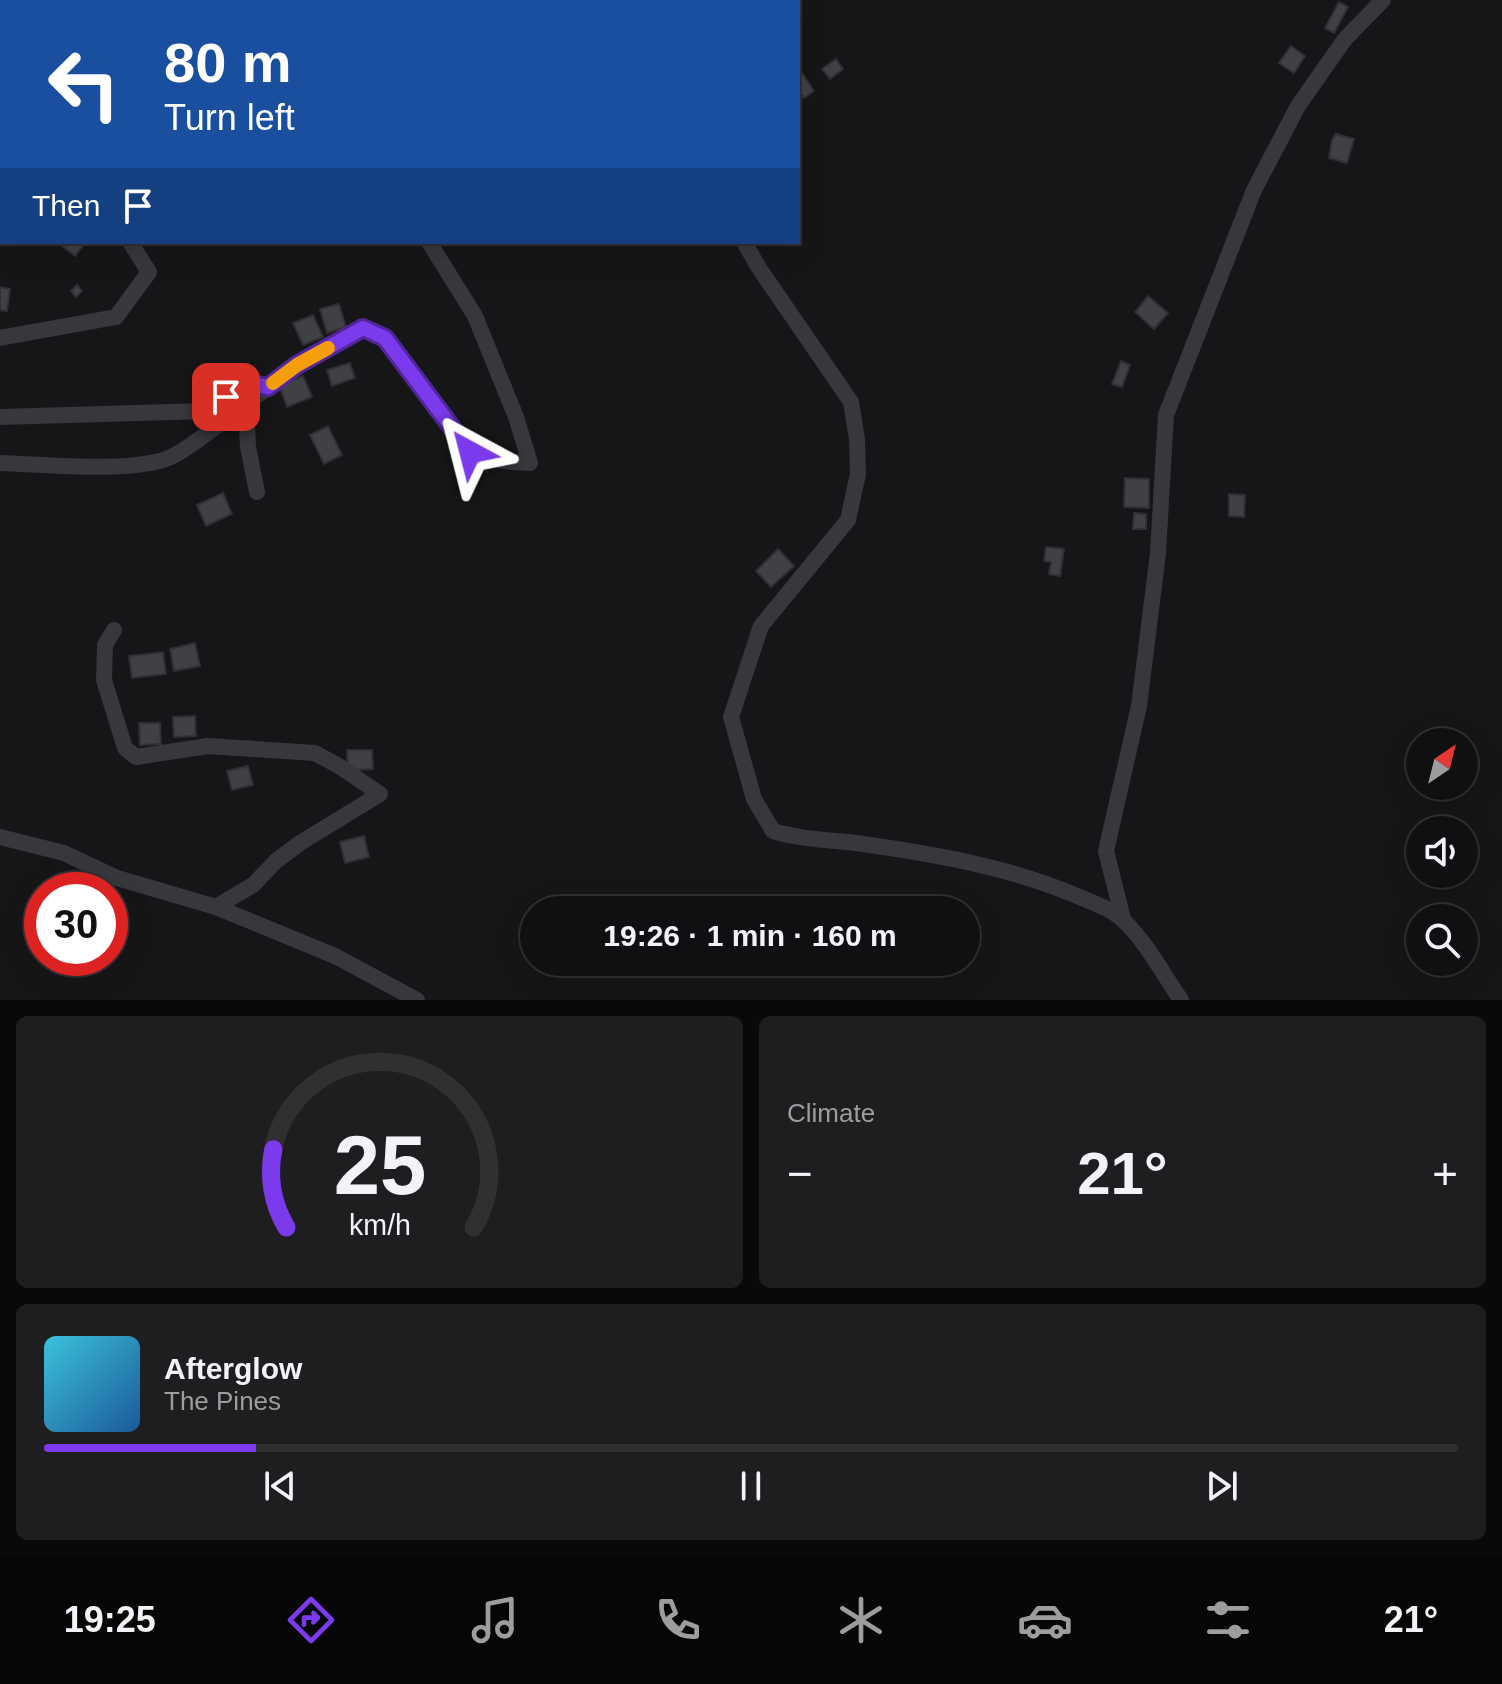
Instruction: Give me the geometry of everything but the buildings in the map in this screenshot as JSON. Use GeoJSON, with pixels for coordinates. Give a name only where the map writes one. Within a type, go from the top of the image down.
{"type":"FeatureCollection","features":[{"type":"Feature","properties":{"kind":"street"},"geometry":{"type":"LineString","coordinates":[[1181,1000],[1123,919],[1106,851],[1139,706],[1158,553],[1166,415],[1254,190],[1298,106],[1345,39],[1383,0]]}},
{"type":"Feature","properties":{"kind":"street"},"geometry":{"type":"LineString","coordinates":[[0,338],[116,317],[149,272],[131,244]]}},
{"type":"Feature","properties":{"kind":"street"},"geometry":{"type":"LineString","coordinates":[[0,463],[128,466],[172,457],[297,365],[363,328],[385,338],[470,452],[503,461],[530,463],[516,417],[475,316],[430,244]]}},
{"type":"Feature","properties":{"kind":"street"},"geometry":{"type":"LineString","coordinates":[[745,244],[851,402],[858,474],[848,520],[761,626],[743,679],[731,717],[754,799],[773,831],[799,839],[837,841],[984,865],[1053,886],[1123,919]]}},
{"type":"Feature","properties":{"kind":"street"},"geometry":{"type":"LineString","coordinates":[[0,417],[206,411],[246,383],[268,387]]}},
{"type":"Feature","properties":{"kind":"street"},"geometry":{"type":"LineString","coordinates":[[246,404],[248,447],[257,492]]}},
{"type":"Feature","properties":{"kind":"street"},"geometry":{"type":"LineString","coordinates":[[114,630],[105,645],[104,680],[125,748],[136,757],[208,746],[315,753],[380,794],[300,843],[276,861],[253,885],[216,907]]}},
{"type":"Feature","properties":{"kind":"street"},"geometry":{"type":"LineString","coordinates":[[0,837],[64,853],[117,878],[216,907],[335,956],[417,1000]]}},
{"type":"Feature","properties":{"kind":"slow traffic"},"geometry":{"type":"LineString","coordinates":[[273,383],[328,348]]}},
{"type":"Feature","properties":{"kind":"route"},"geometry":{"type":"LineString","coordinates":[[226,397],[246,383],[268,387],[297,365],[363,328],[385,338],[470,452]]}}]}
